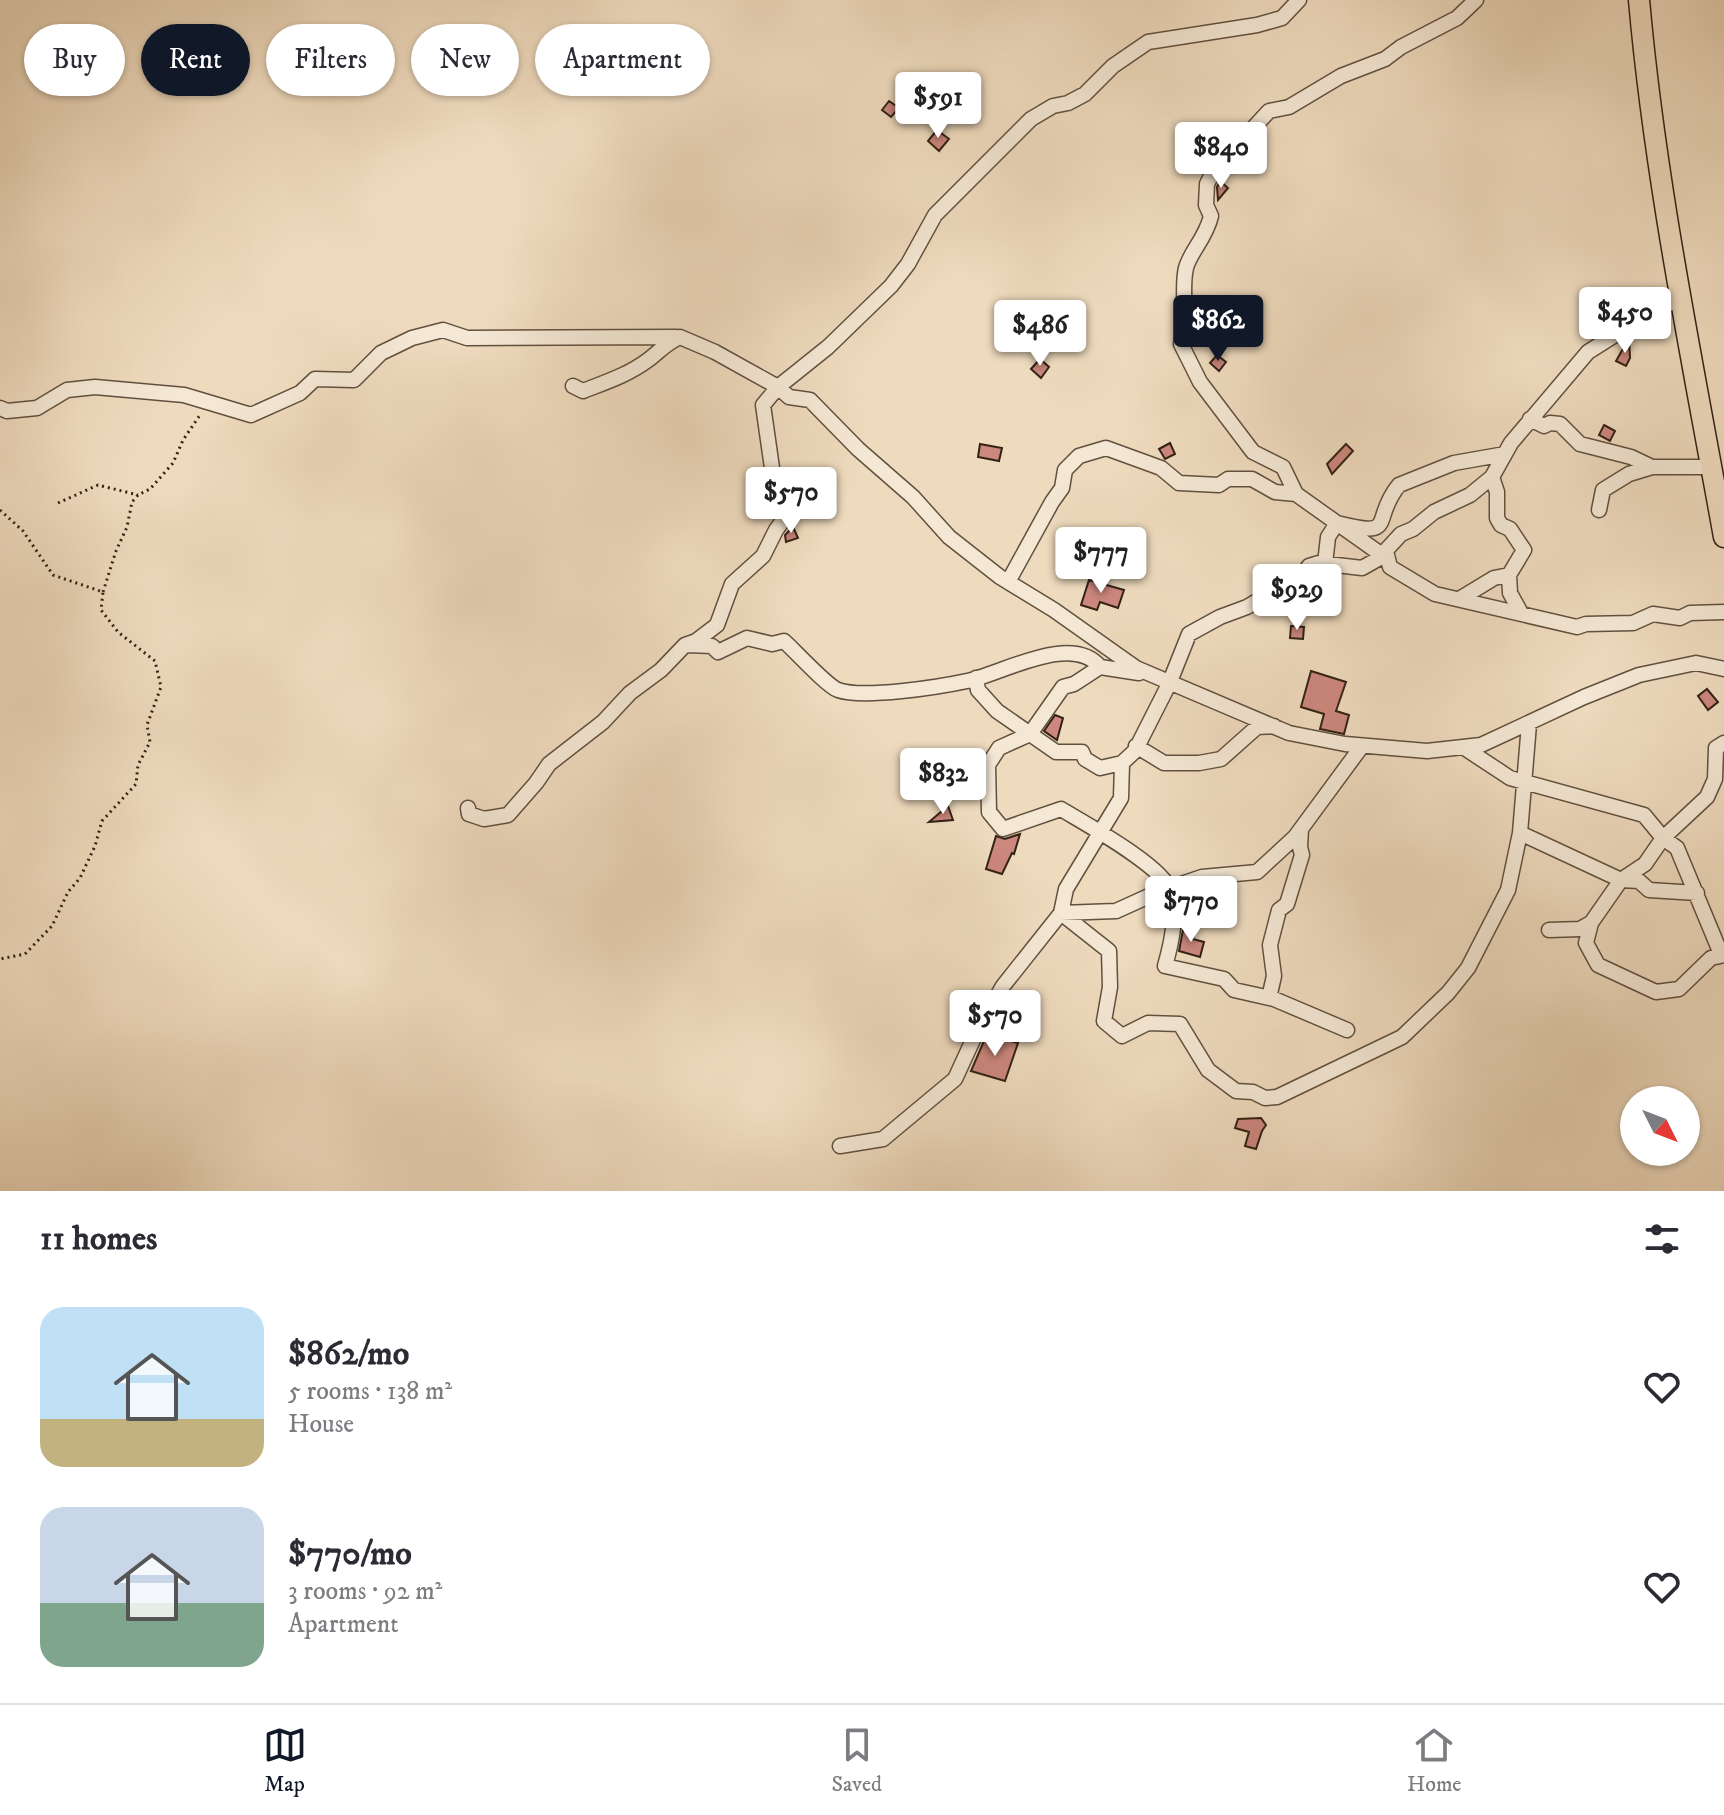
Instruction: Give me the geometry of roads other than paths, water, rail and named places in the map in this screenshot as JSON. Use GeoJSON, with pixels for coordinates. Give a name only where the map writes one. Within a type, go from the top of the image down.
{"type":"FeatureCollection","features":[{"type":"Feature","properties":{"kind":"main road"},"geometry":{"type":"LineString","coordinates":[[1639,0],[1643,48],[1681,298],[1724,537]]}},
{"type":"Feature","properties":{"kind":"street"},"geometry":{"type":"LineString","coordinates":[[468,808],[469,814],[484,819],[508,815],[549,764],[603,722],[630,693],[661,670],[685,645],[696,641],[717,625],[732,584],[763,556],[787,515],[772,468],[763,405],[778,387],[828,347],[891,286],[908,264],[935,215],[1031,119],[1053,106],[1068,103],[1085,94],[1113,66],[1148,42],[1257,25],[1282,18],[1299,0]]}},
{"type":"Feature","properties":{"kind":"street"},"geometry":{"type":"LineString","coordinates":[[1476,0],[1457,18],[1401,47],[1385,59],[1341,76],[1289,107],[1269,111],[1228,160],[1213,172],[1207,184],[1206,205],[1211,216],[1204,239],[1186,266],[1185,332],[1181,344],[1200,382],[1253,452],[1283,467],[1296,494],[1384,553],[1390,567],[1435,594],[1577,627],[1633,623],[1653,614],[1680,618],[1690,613],[1724,612]]}},
{"type":"Feature","properties":{"kind":"street"},"geometry":{"type":"LineString","coordinates":[[976,678],[978,690],[985,700],[1056,752],[1082,752],[1085,759],[1100,768],[1122,763],[1136,746],[1169,684],[1189,634],[1247,607],[1304,573],[1309,566],[1325,564],[1362,568],[1384,553],[1401,534],[1413,529],[1434,512],[1470,495],[1492,477],[1530,419],[1588,352],[1645,316],[1681,298]]}},
{"type":"Feature","properties":{"kind":"street"},"geometry":{"type":"LineString","coordinates":[[0,408],[7,411],[37,408],[67,390],[95,387],[184,395],[251,415],[300,393],[315,379],[354,380],[381,353],[412,338],[443,330],[467,338],[680,337],[715,352],[778,387],[789,397],[810,400],[858,449],[913,497],[949,537],[1008,582],[1054,610],[1136,668],[1289,733],[1362,746],[1427,751],[1481,745],[1639,675],[1696,663],[1724,669]]}},
{"type":"Feature","properties":{"kind":"street"},"geometry":{"type":"LineString","coordinates":[[573,386],[583,391],[613,381],[651,358],[666,343],[680,337]]}},
{"type":"Feature","properties":{"kind":"street"},"geometry":{"type":"LineString","coordinates":[[1530,419],[1544,426],[1560,424],[1580,444],[1631,457],[1652,467]]}},
{"type":"Feature","properties":{"kind":"street"},"geometry":{"type":"LineString","coordinates":[[1008,582],[1062,488],[1065,470],[1079,456],[1106,448],[1161,468],[1179,483],[1219,485],[1228,479],[1252,479],[1275,492],[1296,494]]}},
{"type":"Feature","properties":{"kind":"street"},"geometry":{"type":"LineString","coordinates":[[1337,523],[1367,531],[1374,529],[1380,525],[1399,485],[1454,463],[1505,454]]}},
{"type":"Feature","properties":{"kind":"street"},"geometry":{"type":"LineString","coordinates":[[1599,510],[1603,490],[1629,474],[1652,467],[1712,467]]}},
{"type":"Feature","properties":{"kind":"street"},"geometry":{"type":"LineString","coordinates":[[1492,477],[1497,492],[1497,518],[1501,525],[1510,529],[1524,550],[1509,575],[1510,593],[1521,613]]}},
{"type":"Feature","properties":{"kind":"street"},"geometry":{"type":"LineString","coordinates":[[1325,564],[1328,537],[1337,523]]}},
{"type":"Feature","properties":{"kind":"street"},"geometry":{"type":"LineString","coordinates":[[1461,598],[1494,578],[1509,575]]}},
{"type":"Feature","properties":{"kind":"street"},"geometry":{"type":"LineString","coordinates":[[685,645],[712,646],[718,652],[747,638],[772,644],[784,641],[837,690],[872,694],[976,678],[1051,653],[1079,655],[1095,661],[1100,667],[1151,675]]}},
{"type":"Feature","properties":{"kind":"street"},"geometry":{"type":"LineString","coordinates":[[1100,667],[1074,684],[1063,687],[1030,734],[999,748],[988,765],[989,812],[1003,829],[1061,809],[1101,832],[1144,862],[1170,888],[1175,929],[1165,966],[1224,979],[1234,990],[1269,998],[1347,1030]]}},
{"type":"Feature","properties":{"kind":"street"},"geometry":{"type":"LineString","coordinates":[[1061,913],[1109,951],[1110,987],[1104,1021],[1114,1030],[1122,1036],[1148,1023],[1180,1024],[1208,1070],[1226,1084],[1236,1091],[1253,1092],[1265,1098],[1277,1097],[1402,1037],[1448,993],[1468,968],[1508,890],[1520,833],[1529,724]]}},
{"type":"Feature","properties":{"kind":"street"},"geometry":{"type":"LineString","coordinates":[[1136,746],[1164,763],[1199,763],[1221,759],[1257,727],[1274,726]]}},
{"type":"Feature","properties":{"kind":"street"},"geometry":{"type":"LineString","coordinates":[[1463,747],[1510,778],[1644,815],[1663,838],[1677,848],[1723,954],[1711,958],[1679,989],[1656,992],[1598,965],[1586,943],[1591,923],[1621,880],[1645,864],[1663,838],[1707,797],[1715,779],[1716,748],[1724,743]]}},
{"type":"Feature","properties":{"kind":"street"},"geometry":{"type":"LineString","coordinates":[[1061,913],[1116,911],[1202,877],[1257,872],[1301,829],[1362,746]]}},
{"type":"Feature","properties":{"kind":"street"},"geometry":{"type":"LineString","coordinates":[[840,1146],[883,1139],[955,1079],[1003,986],[1061,913],[1066,889],[1121,798],[1122,763]]}},
{"type":"Feature","properties":{"kind":"street"},"geometry":{"type":"LineString","coordinates":[[1269,998],[1274,976],[1270,945],[1279,910],[1287,904],[1302,855],[1301,829]]}},
{"type":"Feature","properties":{"kind":"street"},"geometry":{"type":"LineString","coordinates":[[1520,833],[1621,880],[1639,881],[1649,890],[1697,893]]}},
{"type":"Feature","properties":{"kind":"street"},"geometry":{"type":"LineString","coordinates":[[1549,930],[1580,929],[1591,923]]}}]}
